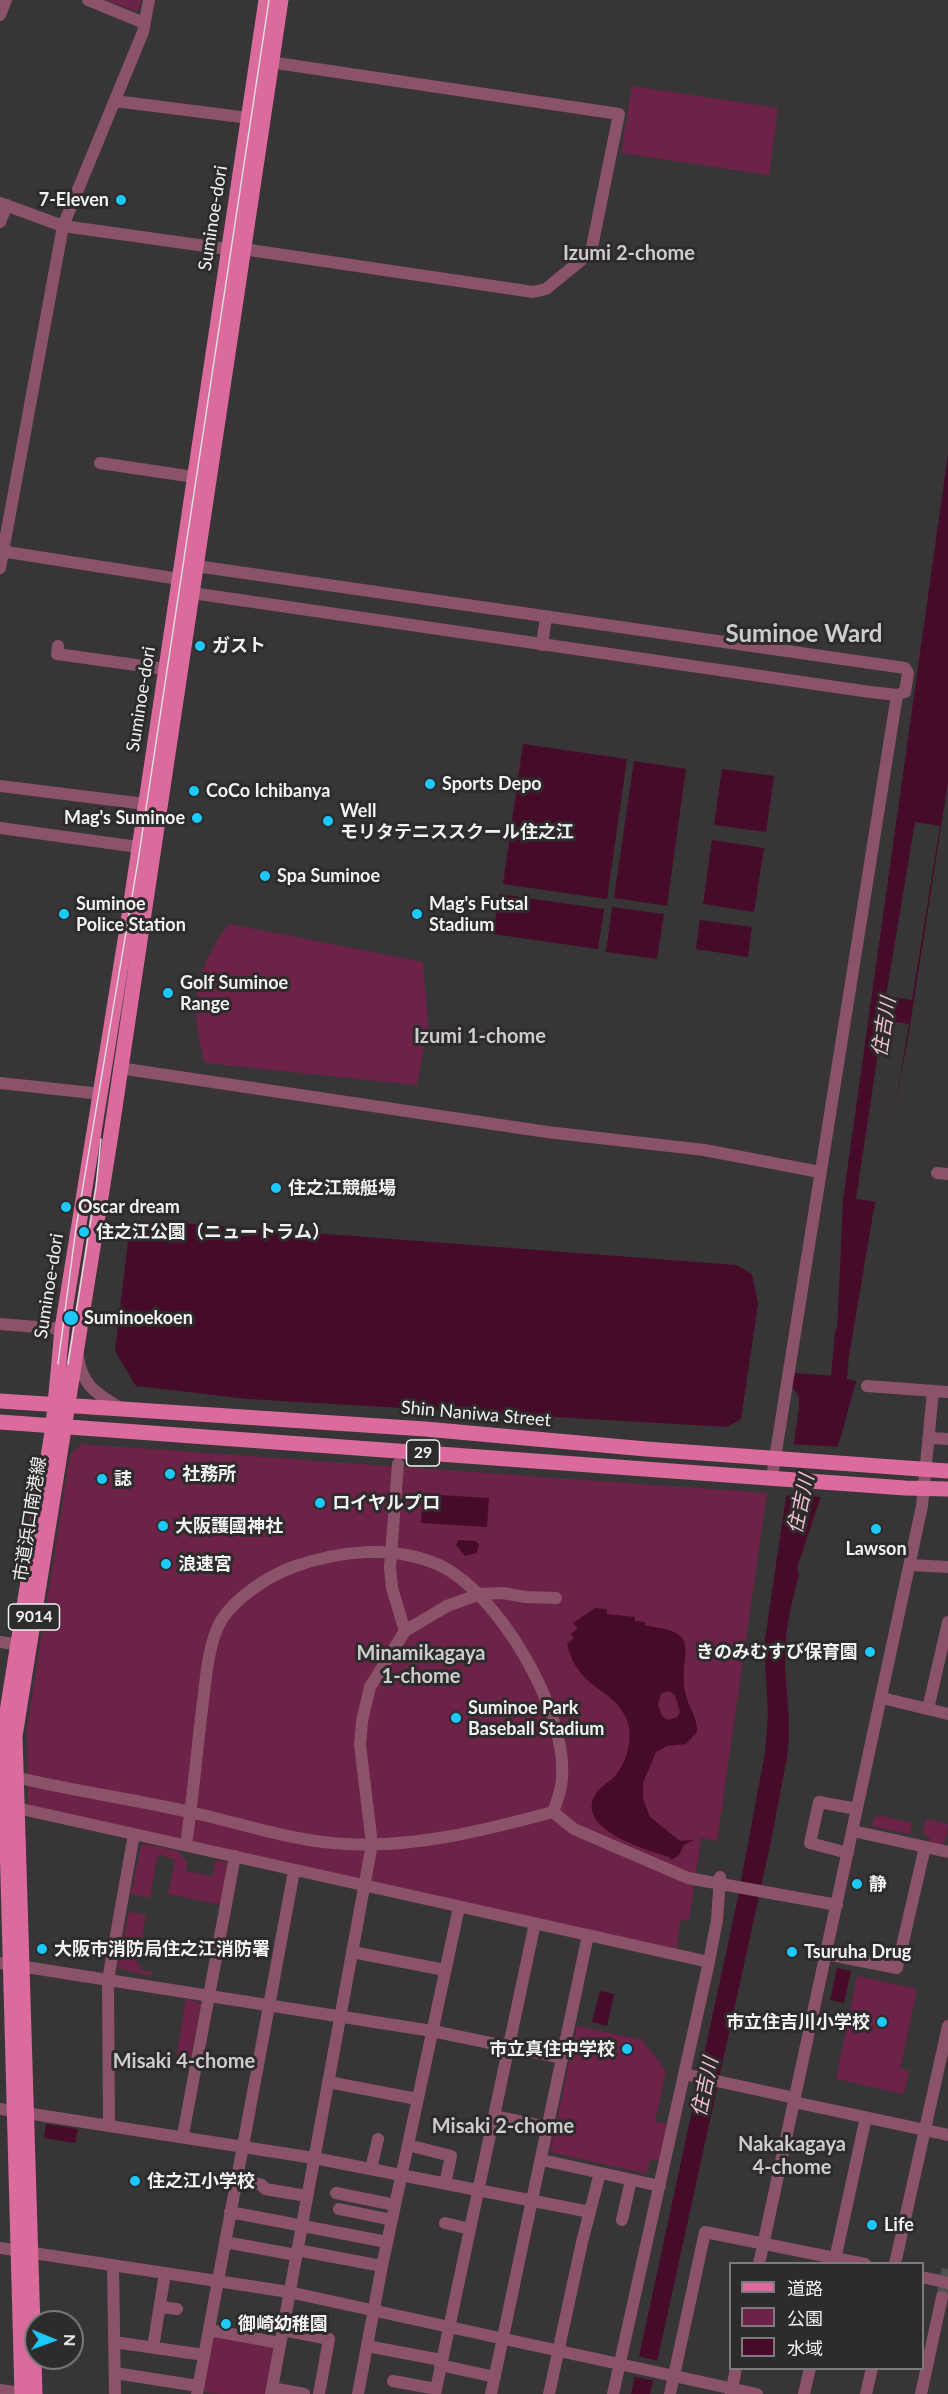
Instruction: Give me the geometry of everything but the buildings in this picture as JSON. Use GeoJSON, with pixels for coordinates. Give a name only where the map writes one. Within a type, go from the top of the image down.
{"type":"FeatureCollection","features":[{"type":"Feature","properties":{"kind":"main road","name":"Suminoe-dori"},"geometry":{"type":"LineString","coordinates":[[62,1404],[76,1350],[243,249],[264,61],[266,0]]}},
{"type":"Feature","properties":{"kind":"main road","name":"Suminoe-dori"},"geometry":{"type":"LineString","coordinates":[[62,1404],[62,1329],[101,1094],[227,249],[249,118],[281,0]]}},
{"type":"Feature","properties":{"kind":"main road","name":"Shin Naniwa Street"},"geometry":{"type":"LineString","coordinates":[[0,1401],[120,1408],[948,1471]]}},
{"type":"Feature","properties":{"kind":"main road","name":"市道浜口南港線"},"geometry":{"type":"LineString","coordinates":[[26,2394],[25,2252],[14,2111],[8,1808],[24,1646],[62,1404]]}},
{"type":"Feature","properties":{"kind":"main road","name":"29"},"geometry":{"type":"LineString","coordinates":[[0,1422],[948,1489]]}},
{"type":"Feature","properties":{"kind":"street"},"geometry":{"type":"LineString","coordinates":[[88,0],[144,23]]}},
{"type":"Feature","properties":{"kind":"street"},"geometry":{"type":"LineString","coordinates":[[0,568],[1,552],[63,226],[115,101],[144,23],[149,0]]}},
{"type":"Feature","properties":{"kind":"street"},"geometry":{"type":"LineString","coordinates":[[0,222],[3,204],[63,226],[227,249],[243,249],[533,292],[546,289],[591,252],[619,114],[264,61]]}},
{"type":"Feature","properties":{"kind":"street"},"geometry":{"type":"LineString","coordinates":[[115,101],[249,118]]}},
{"type":"Feature","properties":{"kind":"street"},"geometry":{"type":"LineString","coordinates":[[100,463],[194,477]]}},
{"type":"Feature","properties":{"kind":"street"},"geometry":{"type":"LineString","coordinates":[[1,552],[179,579],[192,594],[897,695],[905,692],[908,673],[905,668],[196,566],[179,579]]}},
{"type":"Feature","properties":{"kind":"street"},"geometry":{"type":"LineString","coordinates":[[542,645],[546,617]]}},
{"type":"Feature","properties":{"kind":"street"},"geometry":{"type":"LineString","coordinates":[[58,646],[57,654],[165,669]]}},
{"type":"Feature","properties":{"kind":"street"},"geometry":{"type":"LineString","coordinates":[[777,1477],[820,1172],[897,695]]}},
{"type":"Feature","properties":{"kind":"street"},"geometry":{"type":"LineString","coordinates":[[0,786],[145,804]]}},
{"type":"Feature","properties":{"kind":"street"},"geometry":{"type":"LineString","coordinates":[[0,828],[138,847]]}},
{"type":"Feature","properties":{"kind":"street"},"geometry":{"type":"LineString","coordinates":[[119,1068],[547,1132],[704,1150],[820,1172]]}},
{"type":"Feature","properties":{"kind":"street"},"geometry":{"type":"LineString","coordinates":[[0,1083],[101,1094]]}},
{"type":"Feature","properties":{"kind":"street"},"geometry":{"type":"LineString","coordinates":[[0,1324],[62,1329]]}},
{"type":"Feature","properties":{"kind":"street"},"geometry":{"type":"LineString","coordinates":[[76,1350],[80,1371],[91,1390],[120,1408]]}},
{"type":"Feature","properties":{"kind":"street"},"geometry":{"type":"LineString","coordinates":[[867,1386],[948,1392]]}},
{"type":"Feature","properties":{"kind":"street"},"geometry":{"type":"LineString","coordinates":[[759,2262],[911,1564],[925,1488],[933,1391]]}},
{"type":"Feature","properties":{"kind":"street"},"geometry":{"type":"LineString","coordinates":[[930,1438],[948,1439]]}},
{"type":"Feature","properties":{"kind":"street"},"geometry":{"type":"LineString","coordinates":[[398,1464],[390,1568],[392,1588],[405,1631]]}},
{"type":"Feature","properties":{"kind":"street"},"geometry":{"type":"LineString","coordinates":[[186,1845],[206,1678],[217,1628],[238,1602],[257,1584],[273,1574],[328,1555],[392,1553],[439,1565],[480,1594],[531,1667],[548,1708],[561,1750],[563,1775],[561,1792],[553,1812]]}},
{"type":"Feature","properties":{"kind":"street"},"geometry":{"type":"LineString","coordinates":[[911,1564],[948,1567]]}},
{"type":"Feature","properties":{"kind":"street"},"geometry":{"type":"LineString","coordinates":[[304,2394],[272,2391],[372,1844],[362,1773],[362,1720],[370,1687],[405,1631],[447,1606],[480,1594],[503,1593],[525,1597],[556,1598]]}},
{"type":"Feature","properties":{"kind":"street"},"geometry":{"type":"LineString","coordinates":[[928,1709],[948,1622]]}},
{"type":"Feature","properties":{"kind":"street"},"geometry":{"type":"LineString","coordinates":[[0,1642],[24,1646]]}},
{"type":"Feature","properties":{"kind":"street"},"geometry":{"type":"LineString","coordinates":[[882,1698],[948,1714]]}},
{"type":"Feature","properties":{"kind":"street"},"geometry":{"type":"LineString","coordinates":[[24,1779],[191,1812],[318,1842],[372,1844],[425,1841],[553,1812]]}},
{"type":"Feature","properties":{"kind":"street"},"geometry":{"type":"LineString","coordinates":[[848,1853],[810,1843],[819,1802],[857,1809]]}},
{"type":"Feature","properties":{"kind":"street"},"geometry":{"type":"LineString","coordinates":[[8,1808],[186,1845],[294,1871],[365,1883],[709,1962]]}},
{"type":"Feature","properties":{"kind":"street"},"geometry":{"type":"LineString","coordinates":[[553,1812],[574,1829],[688,1878],[721,1882],[837,1905]]}},
{"type":"Feature","properties":{"kind":"street"},"geometry":{"type":"LineString","coordinates":[[853,1831],[948,1852]]}},
{"type":"Feature","properties":{"kind":"street"},"geometry":{"type":"LineString","coordinates":[[109,2125],[108,1980],[134,1834]]}},
{"type":"Feature","properties":{"kind":"street"},"geometry":{"type":"LineString","coordinates":[[826,1954],[897,1968],[925,1847]]}},
{"type":"Feature","properties":{"kind":"street"},"geometry":{"type":"LineString","coordinates":[[183,2135],[235,1856]]}},
{"type":"Feature","properties":{"kind":"street"},"geometry":{"type":"LineString","coordinates":[[115,2373],[197,2390],[294,1871]]}},
{"type":"Feature","properties":{"kind":"street"},"geometry":{"type":"LineString","coordinates":[[613,2394],[622,2363],[709,1962],[721,1882]]}},
{"type":"Feature","properties":{"kind":"street"},"geometry":{"type":"LineString","coordinates":[[358,2394],[382,2266],[459,1906]]}},
{"type":"Feature","properties":{"kind":"street"},"geometry":{"type":"LineString","coordinates":[[393,2381],[435,2391],[535,1923]]}},
{"type":"Feature","properties":{"kind":"street"},"geometry":{"type":"LineString","coordinates":[[491,2394],[588,1935]]}},
{"type":"Feature","properties":{"kind":"street"},"geometry":{"type":"LineString","coordinates":[[352,1952],[445,1970]]}},
{"type":"Feature","properties":{"kind":"street"},"geometry":{"type":"LineString","coordinates":[[11,1965],[432,2031],[563,2058]]}},
{"type":"Feature","properties":{"kind":"street"},"geometry":{"type":"LineString","coordinates":[[895,2262],[948,2026]]}},
{"type":"Feature","properties":{"kind":"street"},"geometry":{"type":"LineString","coordinates":[[691,2076],[948,2135]]}},
{"type":"Feature","properties":{"kind":"street"},"geometry":{"type":"LineString","coordinates":[[328,2082],[417,2099]]}},
{"type":"Feature","properties":{"kind":"street"},"geometry":{"type":"LineString","coordinates":[[14,2111],[183,2135],[590,2212]]}},
{"type":"Feature","properties":{"kind":"street"},"geometry":{"type":"LineString","coordinates":[[495,2116],[548,2127]]}},
{"type":"Feature","properties":{"kind":"street"},"geometry":{"type":"LineString","coordinates":[[834,2260],[866,2117]]}},
{"type":"Feature","properties":{"kind":"street"},"geometry":{"type":"LineString","coordinates":[[371,2169],[378,2139]]}},
{"type":"Feature","properties":{"kind":"street"},"geometry":{"type":"LineString","coordinates":[[408,2145],[451,2156],[445,2184]]}},
{"type":"Feature","properties":{"kind":"street"},"geometry":{"type":"LineString","coordinates":[[542,2160],[660,2186]]}},
{"type":"Feature","properties":{"kind":"street"},"geometry":{"type":"LineString","coordinates":[[549,2394],[600,2173]]}},
{"type":"Feature","properties":{"kind":"street"},"geometry":{"type":"LineString","coordinates":[[237,2178],[262,2185],[265,2189],[307,2196]]}},
{"type":"Feature","properties":{"kind":"street"},"geometry":{"type":"LineString","coordinates":[[622,2220],[631,2180]]}},
{"type":"Feature","properties":{"kind":"street"},"geometry":{"type":"LineString","coordinates":[[336,2193],[395,2205]]}},
{"type":"Feature","properties":{"kind":"street"},"geometry":{"type":"LineString","coordinates":[[352,2196],[344,2210],[392,2220]]}},
{"type":"Feature","properties":{"kind":"street"},"geometry":{"type":"LineString","coordinates":[[230,2212],[387,2242]]}},
{"type":"Feature","properties":{"kind":"street"},"geometry":{"type":"LineString","coordinates":[[445,2223],[470,2229]]}},
{"type":"Feature","properties":{"kind":"street"},"geometry":{"type":"LineString","coordinates":[[670,2394],[671,2374],[705,2232],[764,2242],[850,2262]]}},
{"type":"Feature","properties":{"kind":"street"},"geometry":{"type":"LineString","coordinates":[[225,2242],[382,2266]]}},
{"type":"Feature","properties":{"kind":"street"},"geometry":{"type":"LineString","coordinates":[[0,2248],[289,2292],[622,2363],[731,2391],[758,2394]]}},
{"type":"Feature","properties":{"kind":"street"},"geometry":{"type":"LineString","coordinates":[[113,2265],[115,2394]]}},
{"type":"Feature","properties":{"kind":"street"},"geometry":{"type":"LineString","coordinates":[[153,2348],[165,2273]]}},
{"type":"Feature","properties":{"kind":"street"},"geometry":{"type":"LineString","coordinates":[[924,2277],[948,2283]]}},
{"type":"Feature","properties":{"kind":"street"},"geometry":{"type":"LineString","coordinates":[[921,2394],[942,2297]]}},
{"type":"Feature","properties":{"kind":"street"},"geometry":{"type":"LineString","coordinates":[[160,2307],[177,2309]]}},
{"type":"Feature","properties":{"kind":"street"},"geometry":{"type":"LineString","coordinates":[[209,2330],[280,2343]]}},
{"type":"Feature","properties":{"kind":"street"},"geometry":{"type":"LineString","coordinates":[[283,2330],[329,2339],[319,2394]]}},
{"type":"Feature","properties":{"kind":"street"},"geometry":{"type":"LineString","coordinates":[[114,2342],[204,2355]]}},
{"type":"Feature","properties":{"kind":"street"},"geometry":{"type":"LineString","coordinates":[[367,2346],[495,2377]]}},
{"type":"Feature","properties":{"kind":"street"},"geometry":{"type":"LineString","coordinates":[[731,2391],[736,2370]]}},
{"type":"Feature","properties":{"kind":"street"},"geometry":{"type":"LineString","coordinates":[[804,2394],[810,2370]]}},
{"type":"Feature","properties":{"kind":"street"},"geometry":{"type":"LineString","coordinates":[[866,2394],[872,2370]]}},
{"type":"Feature","properties":{"kind":"street"},"geometry":{"type":"LineString","coordinates":[[0,2390],[26,2394]]}},
{"type":"Feature","properties":{"kind":"green space"},"geometry":{"type":"Polygon","coordinates":[[[106,0],[141,0],[139,9],[135,11],[106,0]]]}},
{"type":"Feature","properties":{"kind":"green space"},"geometry":{"type":"Polygon","coordinates":[[[632,86],[778,108],[769,175],[621,153],[632,86]]]}},
{"type":"Feature","properties":{"kind":"green space"},"geometry":{"type":"Polygon","coordinates":[[[229,924],[423,962],[428,1026],[417,1085],[205,1063],[197,1024],[198,990],[201,974],[208,958],[229,924]]]}},
{"type":"Feature","properties":{"kind":"green space"},"geometry":{"type":"Polygon","coordinates":[[[81,1444],[767,1493],[717,1841],[701,1838],[689,1920],[680,1921],[677,1949],[28,1807],[27,1728],[70,1455],[81,1444]]]}},
{"type":"Feature","properties":{"kind":"green space"},"geometry":{"type":"Polygon","coordinates":[[[881,1816],[912,1823],[909,1834],[872,1826],[874,1817],[881,1816]]]}},
{"type":"Feature","properties":{"kind":"green space"},"geometry":{"type":"Polygon","coordinates":[[[926,1819],[948,1824],[944,1845],[929,1842],[930,1838],[923,1832],[926,1819]]]}},
{"type":"Feature","properties":{"kind":"green space"},"geometry":{"type":"Polygon","coordinates":[[[144,1844],[178,1851],[187,1862],[186,1871],[212,1876],[216,1860],[225,1862],[229,1866],[222,1905],[168,1894],[175,1860],[161,1855],[157,1858],[150,1898],[131,1894],[141,1846],[144,1844]]]}},
{"type":"Feature","properties":{"kind":"green space"},"geometry":{"type":"Polygon","coordinates":[[[129,1912],[146,1915],[137,1965],[141,1966],[141,1970],[152,1972],[151,1976],[118,1968],[129,1912]]]}},
{"type":"Feature","properties":{"kind":"green space"},"geometry":{"type":"Polygon","coordinates":[[[857,1976],[917,1989],[900,2069],[909,2071],[904,2094],[836,2079],[857,1976]]]}},
{"type":"Feature","properties":{"kind":"green space"},"geometry":{"type":"Polygon","coordinates":[[[186,1999],[201,2003],[189,2068],[175,2065],[186,1999]]]}},
{"type":"Feature","properties":{"kind":"green space"},"geometry":{"type":"Polygon","coordinates":[[[577,2026],[642,2040],[666,2071],[655,2121],[667,2124],[659,2161],[650,2159],[647,2174],[550,2152],[577,2026]]]}},
{"type":"Feature","properties":{"kind":"green space"},"geometry":{"type":"Polygon","coordinates":[[[215,2335],[270,2344],[274,2350],[266,2394],[219,2394],[201,2391],[211,2337],[215,2335]]]}},
{"type":"Feature","properties":{"kind":"water"},"geometry":{"type":"Polygon","coordinates":[[[948,454],[948,782],[908,1038],[874,1208],[849,1356],[836,1355],[843,1200],[948,454]]]}},
{"type":"Feature","properties":{"kind":"water"},"geometry":{"type":"Polygon","coordinates":[[[523,744],[627,759],[607,899],[503,884],[523,744]]]}},
{"type":"Feature","properties":{"kind":"water"},"geometry":{"type":"Polygon","coordinates":[[[634,761],[686,769],[667,906],[614,898],[634,761]]]}},
{"type":"Feature","properties":{"kind":"water"},"geometry":{"type":"Polygon","coordinates":[[[722,769],[774,776],[766,832],[714,825],[722,769]]]}},
{"type":"Feature","properties":{"kind":"water"},"geometry":{"type":"Polygon","coordinates":[[[712,840],[764,848],[754,912],[703,904],[712,840]]]}},
{"type":"Feature","properties":{"kind":"water"},"geometry":{"type":"Polygon","coordinates":[[[499,894],[604,909],[598,949],[493,934],[499,894]]]}},
{"type":"Feature","properties":{"kind":"water"},"geometry":{"type":"Polygon","coordinates":[[[612,907],[664,914],[657,959],[606,952],[612,907]]]}},
{"type":"Feature","properties":{"kind":"water"},"geometry":{"type":"Polygon","coordinates":[[[700,920],[752,927],[748,957],[696,949],[700,920]]]}},
{"type":"Feature","properties":{"kind":"water"},"geometry":{"type":"Polygon","coordinates":[[[154,1221],[736,1265],[752,1274],[758,1304],[741,1419],[727,1427],[248,1399],[136,1386],[115,1351],[128,1241],[154,1221]]]}},
{"type":"Feature","properties":{"kind":"water"},"geometry":{"type":"Polygon","coordinates":[[[795,1373],[835,1376],[856,1381],[842,1433],[797,1568],[799,1575],[793,1596],[785,1652],[789,1721],[787,1757],[771,1841],[650,2394],[631,2394],[738,1897],[765,1753],[768,1714],[764,1646],[799,1409],[799,1397],[792,1386],[795,1373]]]}},
{"type":"Feature","properties":{"kind":"water"},"geometry":{"type":"Polygon","coordinates":[[[423,1494],[489,1498],[487,1527],[421,1523],[423,1494]]]}},
{"type":"Feature","properties":{"kind":"water"},"geometry":{"type":"Polygon","coordinates":[[[458,1540],[475,1541],[479,1544],[477,1553],[465,1556],[456,1545],[458,1540]]]}},
{"type":"Feature","properties":{"kind":"water"},"geometry":{"type":"Polygon","coordinates":[[[595,1608],[607,1609],[607,1614],[635,1617],[635,1621],[645,1622],[645,1626],[676,1633],[683,1639],[685,1691],[696,1721],[697,1732],[686,1744],[667,1746],[656,1752],[643,1783],[643,1799],[650,1817],[680,1841],[694,1840],[684,1845],[679,1855],[671,1860],[669,1857],[629,1843],[614,1835],[594,1816],[592,1804],[598,1791],[617,1774],[625,1760],[630,1735],[627,1720],[621,1709],[587,1680],[572,1659],[567,1644],[574,1638],[571,1634],[578,1628],[573,1623],[595,1608]],[[669,1691],[661,1694],[658,1705],[662,1716],[668,1720],[677,1717],[680,1712],[675,1695],[669,1691]]]}},
{"type":"Feature","properties":{"kind":"water"},"geometry":{"type":"Polygon","coordinates":[[[837,1968],[851,1971],[844,2003],[830,2000],[837,1968]]]}},
{"type":"Feature","properties":{"kind":"water"},"geometry":{"type":"Polygon","coordinates":[[[600,1991],[614,1994],[607,2026],[592,2022],[600,1991]]]}},
{"type":"Feature","properties":{"kind":"water"},"geometry":{"type":"Polygon","coordinates":[[[46,2124],[78,2129],[75,2143],[44,2138],[46,2124]]]}},
{"type":"Feature","properties":{"kind":"pier"},"geometry":{"type":"Polygon","coordinates":[[[915,822],[940,826],[912,1000],[886,996],[915,822]]]}},
{"type":"Feature","properties":{"kind":"pier"},"geometry":{"type":"Polygon","coordinates":[[[883,1020],[909,1024],[878,1202],[856,1199],[883,1020]]]}},
{"type":"Feature","properties":{"kind":"pier"},"geometry":{"type":"Polygon","coordinates":[[[791,1444],[840,1447],[823,1497],[783,1495],[791,1444]]]}},
{"type":"Feature","properties":{"kind":"pier"},"geometry":{"type":"Polygon","coordinates":[[[636,2356],[660,2361],[656,2381],[631,2376],[636,2356]]]}},
{"type":"Feature","properties":{"kind":"waterway","name":"住吉川"},"geometry":{"type":"LineString","coordinates":[[829,1394],[839,1377],[843,1333]]}},
{"type":"Feature","properties":{"kind":"tunnel"},"geometry":{"type":"LineString","coordinates":[[942,2297],[948,2269]]}},
{"type":"Feature","properties":{"kind":"tram line"},"geometry":{"type":"LineString","coordinates":[[58,1364],[76,1228],[138,861],[269,0]]}},
{"type":"Feature","properties":{"kind":"tram line"},"geometry":{"type":"LineString","coordinates":[[68,1364],[96,1187],[101,1139]]}},
{"type":"Feature","properties":{"kind":"place","name":"7-Eleven"},"geometry":{"type":"Point","coordinates":[121,200]}},
{"type":"Feature","properties":{"kind":"place","name":"ガスト"},"geometry":{"type":"Point","coordinates":[200,646]}},
{"type":"Feature","properties":{"kind":"place","name":"Sports Depo"},"geometry":{"type":"Point","coordinates":[430,784]}},
{"type":"Feature","properties":{"kind":"place","name":"CoCo Ichibanya"},"geometry":{"type":"Point","coordinates":[194,791]}},
{"type":"Feature","properties":{"kind":"place","name":"Mag's Suminoe"},"geometry":{"type":"Point","coordinates":[197,818]}},
{"type":"Feature","properties":{"kind":"place","name":"Well モリタテニススクール住之江"},"geometry":{"type":"Point","coordinates":[328,821]}},
{"type":"Feature","properties":{"kind":"place","name":"Spa Suminoe"},"geometry":{"type":"Point","coordinates":[265,876]}},
{"type":"Feature","properties":{"kind":"place","name":"Suminoe Police Station"},"geometry":{"type":"Point","coordinates":[64,914]}},
{"type":"Feature","properties":{"kind":"place","name":"Mag's Futsal Stadium"},"geometry":{"type":"Point","coordinates":[417,914]}},
{"type":"Feature","properties":{"kind":"place","name":"Golf Suminoe Range"},"geometry":{"type":"Point","coordinates":[168,993]}},
{"type":"Feature","properties":{"kind":"place","name":"住之江競艇場"},"geometry":{"type":"Point","coordinates":[276,1188]}},
{"type":"Feature","properties":{"kind":"place","name":"Oscar dream"},"geometry":{"type":"Point","coordinates":[66,1207]}},
{"type":"Feature","properties":{"kind":"place","name":"住之江公園（ニュートラム）"},"geometry":{"type":"Point","coordinates":[84,1232]}},
{"type":"Feature","properties":{"kind":"place","name":"Suminoekoen"},"geometry":{"type":"Point","coordinates":[71,1318]}},
{"type":"Feature","properties":{"kind":"place","name":"社務所"},"geometry":{"type":"Point","coordinates":[170,1474]}},
{"type":"Feature","properties":{"kind":"place","name":"誌"},"geometry":{"type":"Point","coordinates":[102,1479]}},
{"type":"Feature","properties":{"kind":"place","name":"ロイヤルプロ"},"geometry":{"type":"Point","coordinates":[320,1503]}},
{"type":"Feature","properties":{"kind":"place","name":"大阪護國神社"},"geometry":{"type":"Point","coordinates":[163,1526]}},
{"type":"Feature","properties":{"kind":"place","name":"Lawson"},"geometry":{"type":"Point","coordinates":[876,1529]}},
{"type":"Feature","properties":{"kind":"place","name":"浪速宮"},"geometry":{"type":"Point","coordinates":[166,1564]}},
{"type":"Feature","properties":{"kind":"place","name":"きのみむすび保育園"},"geometry":{"type":"Point","coordinates":[870,1652]}},
{"type":"Feature","properties":{"kind":"place","name":"Suminoe Park Baseball Stadium"},"geometry":{"type":"Point","coordinates":[456,1718]}},
{"type":"Feature","properties":{"kind":"place","name":"静"},"geometry":{"type":"Point","coordinates":[857,1884]}},
{"type":"Feature","properties":{"kind":"place","name":"大阪市消防局住之江消防署"},"geometry":{"type":"Point","coordinates":[42,1949]}},
{"type":"Feature","properties":{"kind":"place","name":"Tsuruha Drug"},"geometry":{"type":"Point","coordinates":[792,1952]}},
{"type":"Feature","properties":{"kind":"place","name":"市立住吉川小学校"},"geometry":{"type":"Point","coordinates":[882,2022]}},
{"type":"Feature","properties":{"kind":"place","name":"市立真住中学校"},"geometry":{"type":"Point","coordinates":[627,2049]}},
{"type":"Feature","properties":{"kind":"place","name":"住之江小学校"},"geometry":{"type":"Point","coordinates":[135,2181]}},
{"type":"Feature","properties":{"kind":"place","name":"Life"},"geometry":{"type":"Point","coordinates":[872,2225]}},
{"type":"Feature","properties":{"kind":"place","name":"御崎幼稚園"},"geometry":{"type":"Point","coordinates":[226,2324]}},
{"type":"Feature","properties":{"kind":"district","name":"Izumi 2-chome"},"geometry":{"type":"Point","coordinates":[629,254]}},
{"type":"Feature","properties":{"kind":"district","name":"Suminoe Ward"},"geometry":{"type":"Point","coordinates":[804,634]}},
{"type":"Feature","properties":{"kind":"district","name":"Izumi 1-chome"},"geometry":{"type":"Point","coordinates":[480,1037]}},
{"type":"Feature","properties":{"kind":"district","name":"Minamikagaya 1-chome"},"geometry":{"type":"Point","coordinates":[421,1666]}},
{"type":"Feature","properties":{"kind":"district","name":"Misaki 4-chome"},"geometry":{"type":"Point","coordinates":[184,2062]}},
{"type":"Feature","properties":{"kind":"district","name":"Misaki 2-chome"},"geometry":{"type":"Point","coordinates":[503,2127]}},
{"type":"Feature","properties":{"kind":"district","name":"Nakakagaya 4-chome"},"geometry":{"type":"Point","coordinates":[792,2156]}}]}
